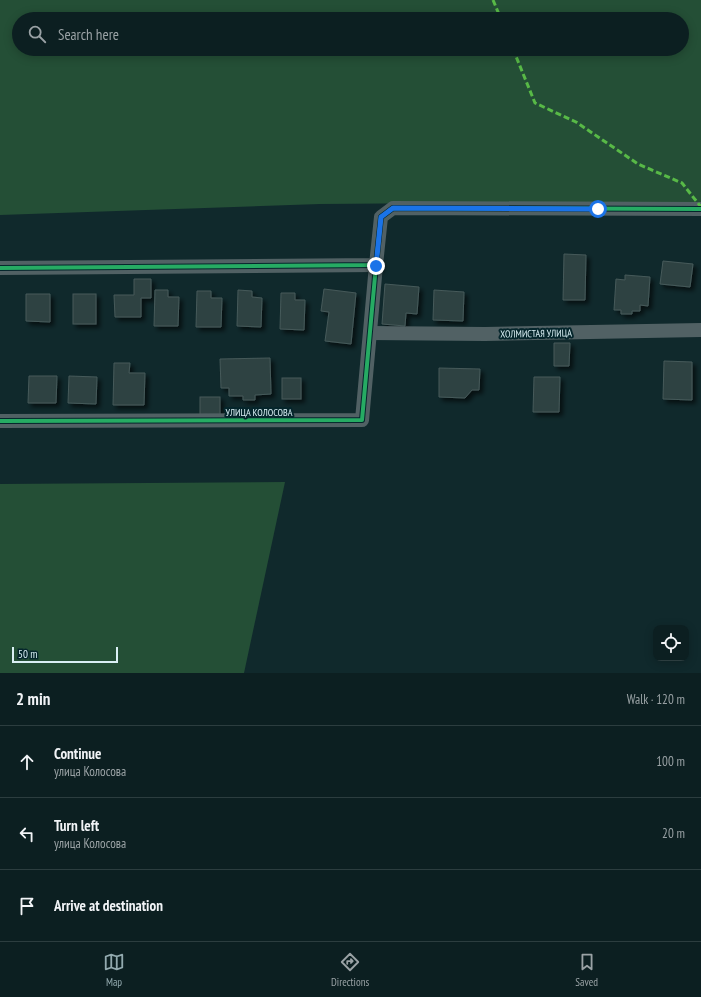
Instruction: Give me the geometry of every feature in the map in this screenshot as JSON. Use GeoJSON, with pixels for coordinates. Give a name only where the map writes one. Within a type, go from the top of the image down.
{"type":"FeatureCollection","features":[{"type":"Feature","properties":{"kind":"street","name":"УЛИЦА КОЛОСОВА"},"geometry":{"type":"LineString","coordinates":[[0,421],[362,420],[381,217],[393,208],[701,209]]}},
{"type":"Feature","properties":{"kind":"street"},"geometry":{"type":"LineString","coordinates":[[0,268],[376,266]]}},
{"type":"Feature","properties":{"kind":"street","name":"ХОЛМИСТАЯ УЛИЦА"},"geometry":{"type":"LineString","coordinates":[[370,333],[485,334],[701,330]]}},
{"type":"Feature","properties":{"kind":"green space"},"geometry":{"type":"Polygon","coordinates":[[[0,0],[701,0],[701,213],[566,202],[320,204],[0,215],[0,0]]]}},
{"type":"Feature","properties":{"kind":"green space"},"geometry":{"type":"Polygon","coordinates":[[[285,482],[244,673],[0,673],[0,484],[285,482]]]}},
{"type":"Feature","properties":{"kind":"building"},"geometry":{"type":"Polygon","coordinates":[[[564,254],[586,255],[585,300],[563,300],[564,254]]]}},
{"type":"Feature","properties":{"kind":"building"},"geometry":{"type":"Polygon","coordinates":[[[663,261],[693,264],[690,287],[660,284],[663,261]]]}},
{"type":"Feature","properties":{"kind":"building"},"geometry":{"type":"Polygon","coordinates":[[[625,275],[650,277],[648,306],[640,305],[640,311],[632,311],[632,314],[621,314],[621,310],[614,310],[616,279],[625,280],[625,275]]]}},
{"type":"Feature","properties":{"kind":"building"},"geometry":{"type":"Polygon","coordinates":[[[134,279],[151,279],[151,298],[141,298],[141,317],[115,317],[114,295],[134,295],[134,279]]]}},
{"type":"Feature","properties":{"kind":"building"},"geometry":{"type":"Polygon","coordinates":[[[385,284],[419,287],[417,314],[406,313],[405,326],[382,324],[385,284]]]}},
{"type":"Feature","properties":{"kind":"building"},"geometry":{"type":"Polygon","coordinates":[[[324,289],[356,293],[351,344],[325,341],[329,312],[321,311],[324,289]]]}},
{"type":"Feature","properties":{"kind":"building"},"geometry":{"type":"Polygon","coordinates":[[[155,290],[168,290],[168,297],[179,297],[178,326],[154,326],[155,290]]]}},
{"type":"Feature","properties":{"kind":"building"},"geometry":{"type":"Polygon","coordinates":[[[238,290],[252,291],[252,297],[262,298],[261,327],[237,326],[238,290]]]}},
{"type":"Feature","properties":{"kind":"building"},"geometry":{"type":"Polygon","coordinates":[[[434,290],[464,292],[463,321],[433,320],[434,290]]]}},
{"type":"Feature","properties":{"kind":"building"},"geometry":{"type":"Polygon","coordinates":[[[197,291],[211,291],[211,298],[222,298],[221,327],[196,327],[197,291]]]}},
{"type":"Feature","properties":{"kind":"building"},"geometry":{"type":"Polygon","coordinates":[[[281,293],[295,293],[295,300],[305,300],[304,330],[280,329],[281,293]]]}},
{"type":"Feature","properties":{"kind":"building"},"geometry":{"type":"Polygon","coordinates":[[[26,294],[50,294],[50,322],[26,321],[26,294]]]}},
{"type":"Feature","properties":{"kind":"building"},"geometry":{"type":"Polygon","coordinates":[[[73,294],[96,294],[96,324],[73,324],[73,294]]]}},
{"type":"Feature","properties":{"kind":"building"},"geometry":{"type":"Polygon","coordinates":[[[554,343],[570,343],[569,366],[554,366],[554,343]]]}},
{"type":"Feature","properties":{"kind":"building"},"geometry":{"type":"Polygon","coordinates":[[[270,358],[271,394],[255,395],[255,400],[243,400],[243,396],[229,396],[229,388],[221,388],[220,359],[270,358]]]}},
{"type":"Feature","properties":{"kind":"building"},"geometry":{"type":"Polygon","coordinates":[[[664,361],[692,362],[692,400],[663,399],[664,361]]]}},
{"type":"Feature","properties":{"kind":"building"},"geometry":{"type":"Polygon","coordinates":[[[114,363],[130,363],[129,373],[145,373],[144,405],[113,405],[114,363]]]}},
{"type":"Feature","properties":{"kind":"building"},"geometry":{"type":"Polygon","coordinates":[[[439,368],[480,369],[479,390],[472,390],[465,398],[439,397],[439,368]]]}},
{"type":"Feature","properties":{"kind":"building"},"geometry":{"type":"Polygon","coordinates":[[[29,376],[57,376],[56,403],[28,403],[29,376]]]}},
{"type":"Feature","properties":{"kind":"building"},"geometry":{"type":"Polygon","coordinates":[[[69,376],[97,377],[96,404],[68,403],[69,376]]]}},
{"type":"Feature","properties":{"kind":"building"},"geometry":{"type":"Polygon","coordinates":[[[534,377],[560,377],[559,412],[533,412],[534,377]]]}},
{"type":"Feature","properties":{"kind":"building"},"geometry":{"type":"Polygon","coordinates":[[[282,378],[301,378],[301,399],[282,399],[282,378]]]}},
{"type":"Feature","properties":{"kind":"building"},"geometry":{"type":"Polygon","coordinates":[[[200,397],[220,397],[220,416],[200,416],[200,397]]]}},
{"type":"Feature","properties":{"kind":"marked path"},"geometry":{"type":"LineString","coordinates":[[493,0],[498,12]]}},
{"type":"Feature","properties":{"kind":"marked path"},"geometry":{"type":"LineString","coordinates":[[516,56],[535,103],[576,122],[638,164],[682,183],[701,207]]}},
{"type":"Feature","properties":{"kind":"cycle path"},"geometry":{"type":"LineString","coordinates":[[0,268],[376,265],[381,217],[393,208],[701,209]]}},
{"type":"Feature","properties":{"kind":"cycle path"},"geometry":{"type":"LineString","coordinates":[[0,421],[362,420],[376,265]]}},
{"type":"Feature","properties":{"kind":"route"},"geometry":{"type":"LineString","coordinates":[[376,266],[381,217],[393,208],[598,209]]}}]}
